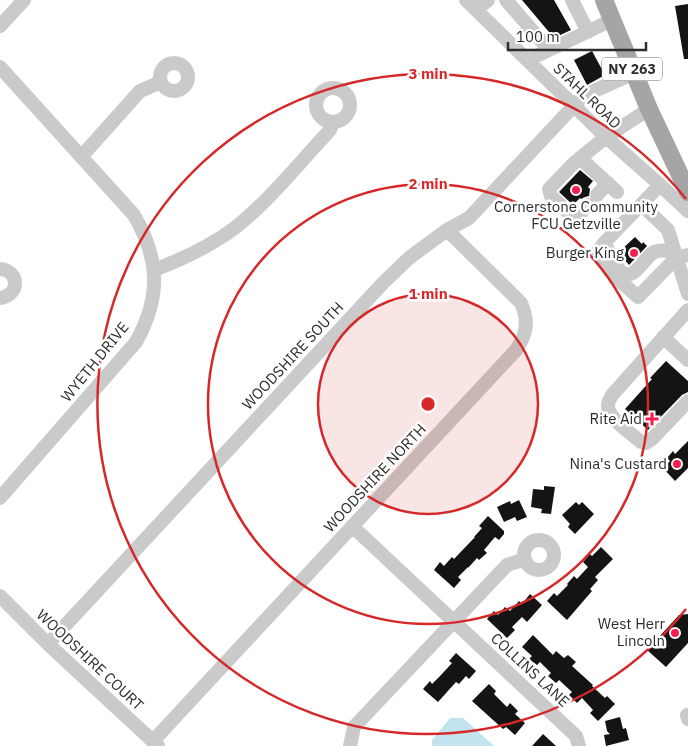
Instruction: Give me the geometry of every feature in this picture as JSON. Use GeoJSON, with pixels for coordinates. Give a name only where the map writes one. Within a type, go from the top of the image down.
{"type":"FeatureCollection","features":[{"type":"Feature","properties":{"kind":"main road","name":"NY 263"},"geometry":{"type":"LineString","coordinates":[[604,0],[649,109],[688,192]]}},
{"type":"Feature","properties":{"kind":"street"},"geometry":{"type":"LineString","coordinates":[[0,26],[24,0]]}},
{"type":"Feature","properties":{"kind":"street"},"geometry":{"type":"LineString","coordinates":[[471,5],[488,0]]}},
{"type":"Feature","properties":{"kind":"street"},"geometry":{"type":"LineString","coordinates":[[506,0],[549,50]]}},
{"type":"Feature","properties":{"kind":"street"},"geometry":{"type":"LineString","coordinates":[[572,0],[588,32]]}},
{"type":"Feature","properties":{"kind":"street","name":"STAHL ROAD"},"geometry":{"type":"LineString","coordinates":[[471,5],[606,138],[660,184],[688,212]]}},
{"type":"Feature","properties":{"kind":"street"},"geometry":{"type":"LineString","coordinates":[[528,60],[612,20]]}},
{"type":"Feature","properties":{"kind":"street","name":"WYETH DRIVE"},"geometry":{"type":"LineString","coordinates":[[0,67],[134,215],[149,245],[154,270],[153,301],[149,315],[136,342],[0,498]]}},
{"type":"Feature","properties":{"kind":"street","name":"WOODSHIRE SOUTH"},"geometry":{"type":"LineString","coordinates":[[48,644],[383,283],[409,258],[447,230],[469,218],[583,96],[634,74]]}},
{"type":"Feature","properties":{"kind":"street"},"geometry":{"type":"LineString","coordinates":[[81,157],[140,92],[161,82]]}},
{"type":"Feature","properties":{"kind":"street"},"geometry":{"type":"LineString","coordinates":[[580,158],[612,188],[592,200],[575,219],[551,196],[549,189],[580,158],[649,109]]}},
{"type":"Feature","properties":{"kind":"street"},"geometry":{"type":"LineString","coordinates":[[154,270],[196,252],[235,227],[269,196],[330,130],[333,122]]}},
{"type":"Feature","properties":{"kind":"street"},"geometry":{"type":"LineString","coordinates":[[660,184],[604,243],[598,252],[602,262],[610,272],[638,297],[680,255]]}},
{"type":"Feature","properties":{"kind":"street"},"geometry":{"type":"LineString","coordinates":[[642,205],[668,230],[680,255],[688,294]]}},
{"type":"Feature","properties":{"kind":"street","name":"WOODSHIRE NORTH"},"geometry":{"type":"LineString","coordinates":[[156,744],[352,526],[516,350],[522,341],[526,320],[521,302],[447,230]]}},
{"type":"Feature","properties":{"kind":"street"},"geometry":{"type":"LineString","coordinates":[[604,243],[620,271],[627,275],[637,270],[653,253],[661,250],[680,255]]}},
{"type":"Feature","properties":{"kind":"street"},"geometry":{"type":"LineString","coordinates":[[0,268],[11,273],[15,282],[12,291],[0,298]]}},
{"type":"Feature","properties":{"kind":"street"},"geometry":{"type":"LineString","coordinates":[[688,310],[613,394],[608,404],[608,411],[613,418],[641,442],[646,443],[688,401]]}},
{"type":"Feature","properties":{"kind":"street"},"geometry":{"type":"LineString","coordinates":[[663,338],[688,360]]}},
{"type":"Feature","properties":{"kind":"street","name":"COLLINS LANE"},"geometry":{"type":"LineString","coordinates":[[352,526],[576,736],[579,746]]}},
{"type":"Feature","properties":{"kind":"street"},"geometry":{"type":"LineString","coordinates":[[350,746],[354,728],[454,621],[507,565],[525,559]]}},
{"type":"Feature","properties":{"kind":"street","name":"WOODSHIRE COURT"},"geometry":{"type":"LineString","coordinates":[[0,596],[48,644],[156,744]]}},
{"type":"Feature","properties":{"kind":"water"},"geometry":{"type":"Polygon","coordinates":[[[450,718],[463,718],[494,746],[432,746],[432,740],[450,718]]]}},
{"type":"Feature","properties":{"kind":"building"},"geometry":{"type":"Polygon","coordinates":[[[522,0],[554,0],[571,30],[554,38],[522,0]]]}},
{"type":"Feature","properties":{"kind":"building"},"geometry":{"type":"Polygon","coordinates":[[[688,4],[688,59],[684,59],[675,6],[688,4]]]}},
{"type":"Feature","properties":{"kind":"building"},"geometry":{"type":"Polygon","coordinates":[[[592,51],[605,75],[587,85],[574,60],[592,51]]]}},
{"type":"Feature","properties":{"kind":"building","name":"Cornerstone Community FCU Getzville"},"geometry":{"type":"Polygon","coordinates":[[[580,170],[593,181],[588,187],[590,189],[589,196],[580,198],[573,205],[559,192],[580,170]]]}},
{"type":"Feature","properties":{"kind":"building","name":"Burger King"},"geometry":{"type":"Polygon","coordinates":[[[635,237],[647,246],[629,265],[619,252],[635,237]]]}},
{"type":"Feature","properties":{"kind":"building","name":"Rite Aid"},"geometry":{"type":"Polygon","coordinates":[[[666,361],[688,381],[688,392],[682,395],[648,430],[625,409],[666,361]]]}},
{"type":"Feature","properties":{"kind":"building","name":"Nina's Custard"},"geometry":{"type":"Polygon","coordinates":[[[688,441],[688,468],[675,481],[663,468],[670,461],[667,458],[673,451],[675,454],[688,441]]]}},
{"type":"Feature","properties":{"kind":"building"},"geometry":{"type":"Polygon","coordinates":[[[544,486],[555,487],[551,514],[541,513],[542,509],[531,507],[533,489],[544,490],[544,486]]]}},
{"type":"Feature","properties":{"kind":"building"},"geometry":{"type":"Polygon","coordinates":[[[519,500],[527,517],[517,521],[515,517],[504,522],[497,507],[510,501],[511,504],[519,500]]]}},
{"type":"Feature","properties":{"kind":"building"},"geometry":{"type":"Polygon","coordinates":[[[576,502],[579,505],[582,502],[594,514],[575,534],[568,527],[570,524],[562,515],[576,502]]]}},
{"type":"Feature","properties":{"kind":"building"},"geometry":{"type":"Polygon","coordinates":[[[488,516],[504,531],[504,534],[499,540],[495,537],[484,550],[487,553],[479,560],[477,558],[458,577],[461,580],[454,588],[434,570],[440,562],[444,566],[452,557],[454,559],[475,537],[482,528],[479,526],[488,516]]]}},
{"type":"Feature","properties":{"kind":"building"},"geometry":{"type":"Polygon","coordinates":[[[601,547],[613,559],[595,577],[598,580],[590,589],[592,591],[567,620],[547,601],[554,593],[557,596],[574,576],[577,579],[588,567],[583,562],[590,554],[592,556],[601,547]]]}},
{"type":"Feature","properties":{"kind":"building"},"geometry":{"type":"Polygon","coordinates":[[[530,594],[542,605],[527,622],[522,617],[512,627],[515,630],[507,638],[487,619],[494,611],[498,615],[505,607],[510,611],[519,601],[522,604],[530,594]]]}},
{"type":"Feature","properties":{"kind":"building","name":"West Herr Lincoln"},"geometry":{"type":"Polygon","coordinates":[[[688,614],[688,643],[666,667],[647,650],[679,615],[688,614]]]}},
{"type":"Feature","properties":{"kind":"building"},"geometry":{"type":"Polygon","coordinates":[[[533,635],[553,655],[556,651],[564,658],[568,655],[576,662],[572,666],[605,698],[607,696],[615,704],[598,721],[590,713],[593,710],[582,698],[577,703],[569,695],[572,692],[559,680],[556,683],[548,676],[551,673],[540,662],[537,665],[529,659],[532,656],[522,647],[533,635]]]}},
{"type":"Feature","properties":{"kind":"building"},"geometry":{"type":"Polygon","coordinates":[[[456,653],[476,671],[469,679],[466,676],[459,684],[456,682],[438,702],[423,689],[430,681],[432,684],[452,663],[449,661],[456,653]]]}},
{"type":"Feature","properties":{"kind":"building"},"geometry":{"type":"Polygon","coordinates":[[[489,684],[496,691],[494,694],[507,707],[510,703],[518,711],[515,714],[525,723],[515,735],[506,727],[503,729],[472,701],[489,684]]]}},
{"type":"Feature","properties":{"kind":"building"},"geometry":{"type":"Polygon","coordinates":[[[620,717],[623,729],[626,728],[629,740],[606,746],[604,735],[610,734],[607,731],[605,721],[620,717]]]}},
{"type":"Feature","properties":{"kind":"building"},"geometry":{"type":"Polygon","coordinates":[[[543,734],[556,746],[532,746],[543,734]]]}},
{"type":"Feature","properties":{"kind":"place","name":"Cornerstone Community FCU Getzville"},"geometry":{"type":"Point","coordinates":[576,190]}},
{"type":"Feature","properties":{"kind":"place","name":"Burger King"},"geometry":{"type":"Point","coordinates":[634,253]}},
{"type":"Feature","properties":{"kind":"place","name":"Rite Aid"},"geometry":{"type":"Point","coordinates":[652,419]}},
{"type":"Feature","properties":{"kind":"place","name":"Nina's Custard"},"geometry":{"type":"Point","coordinates":[677,464]}},
{"type":"Feature","properties":{"kind":"place","name":"West Herr Lincoln"},"geometry":{"type":"Point","coordinates":[675,633]}}]}
